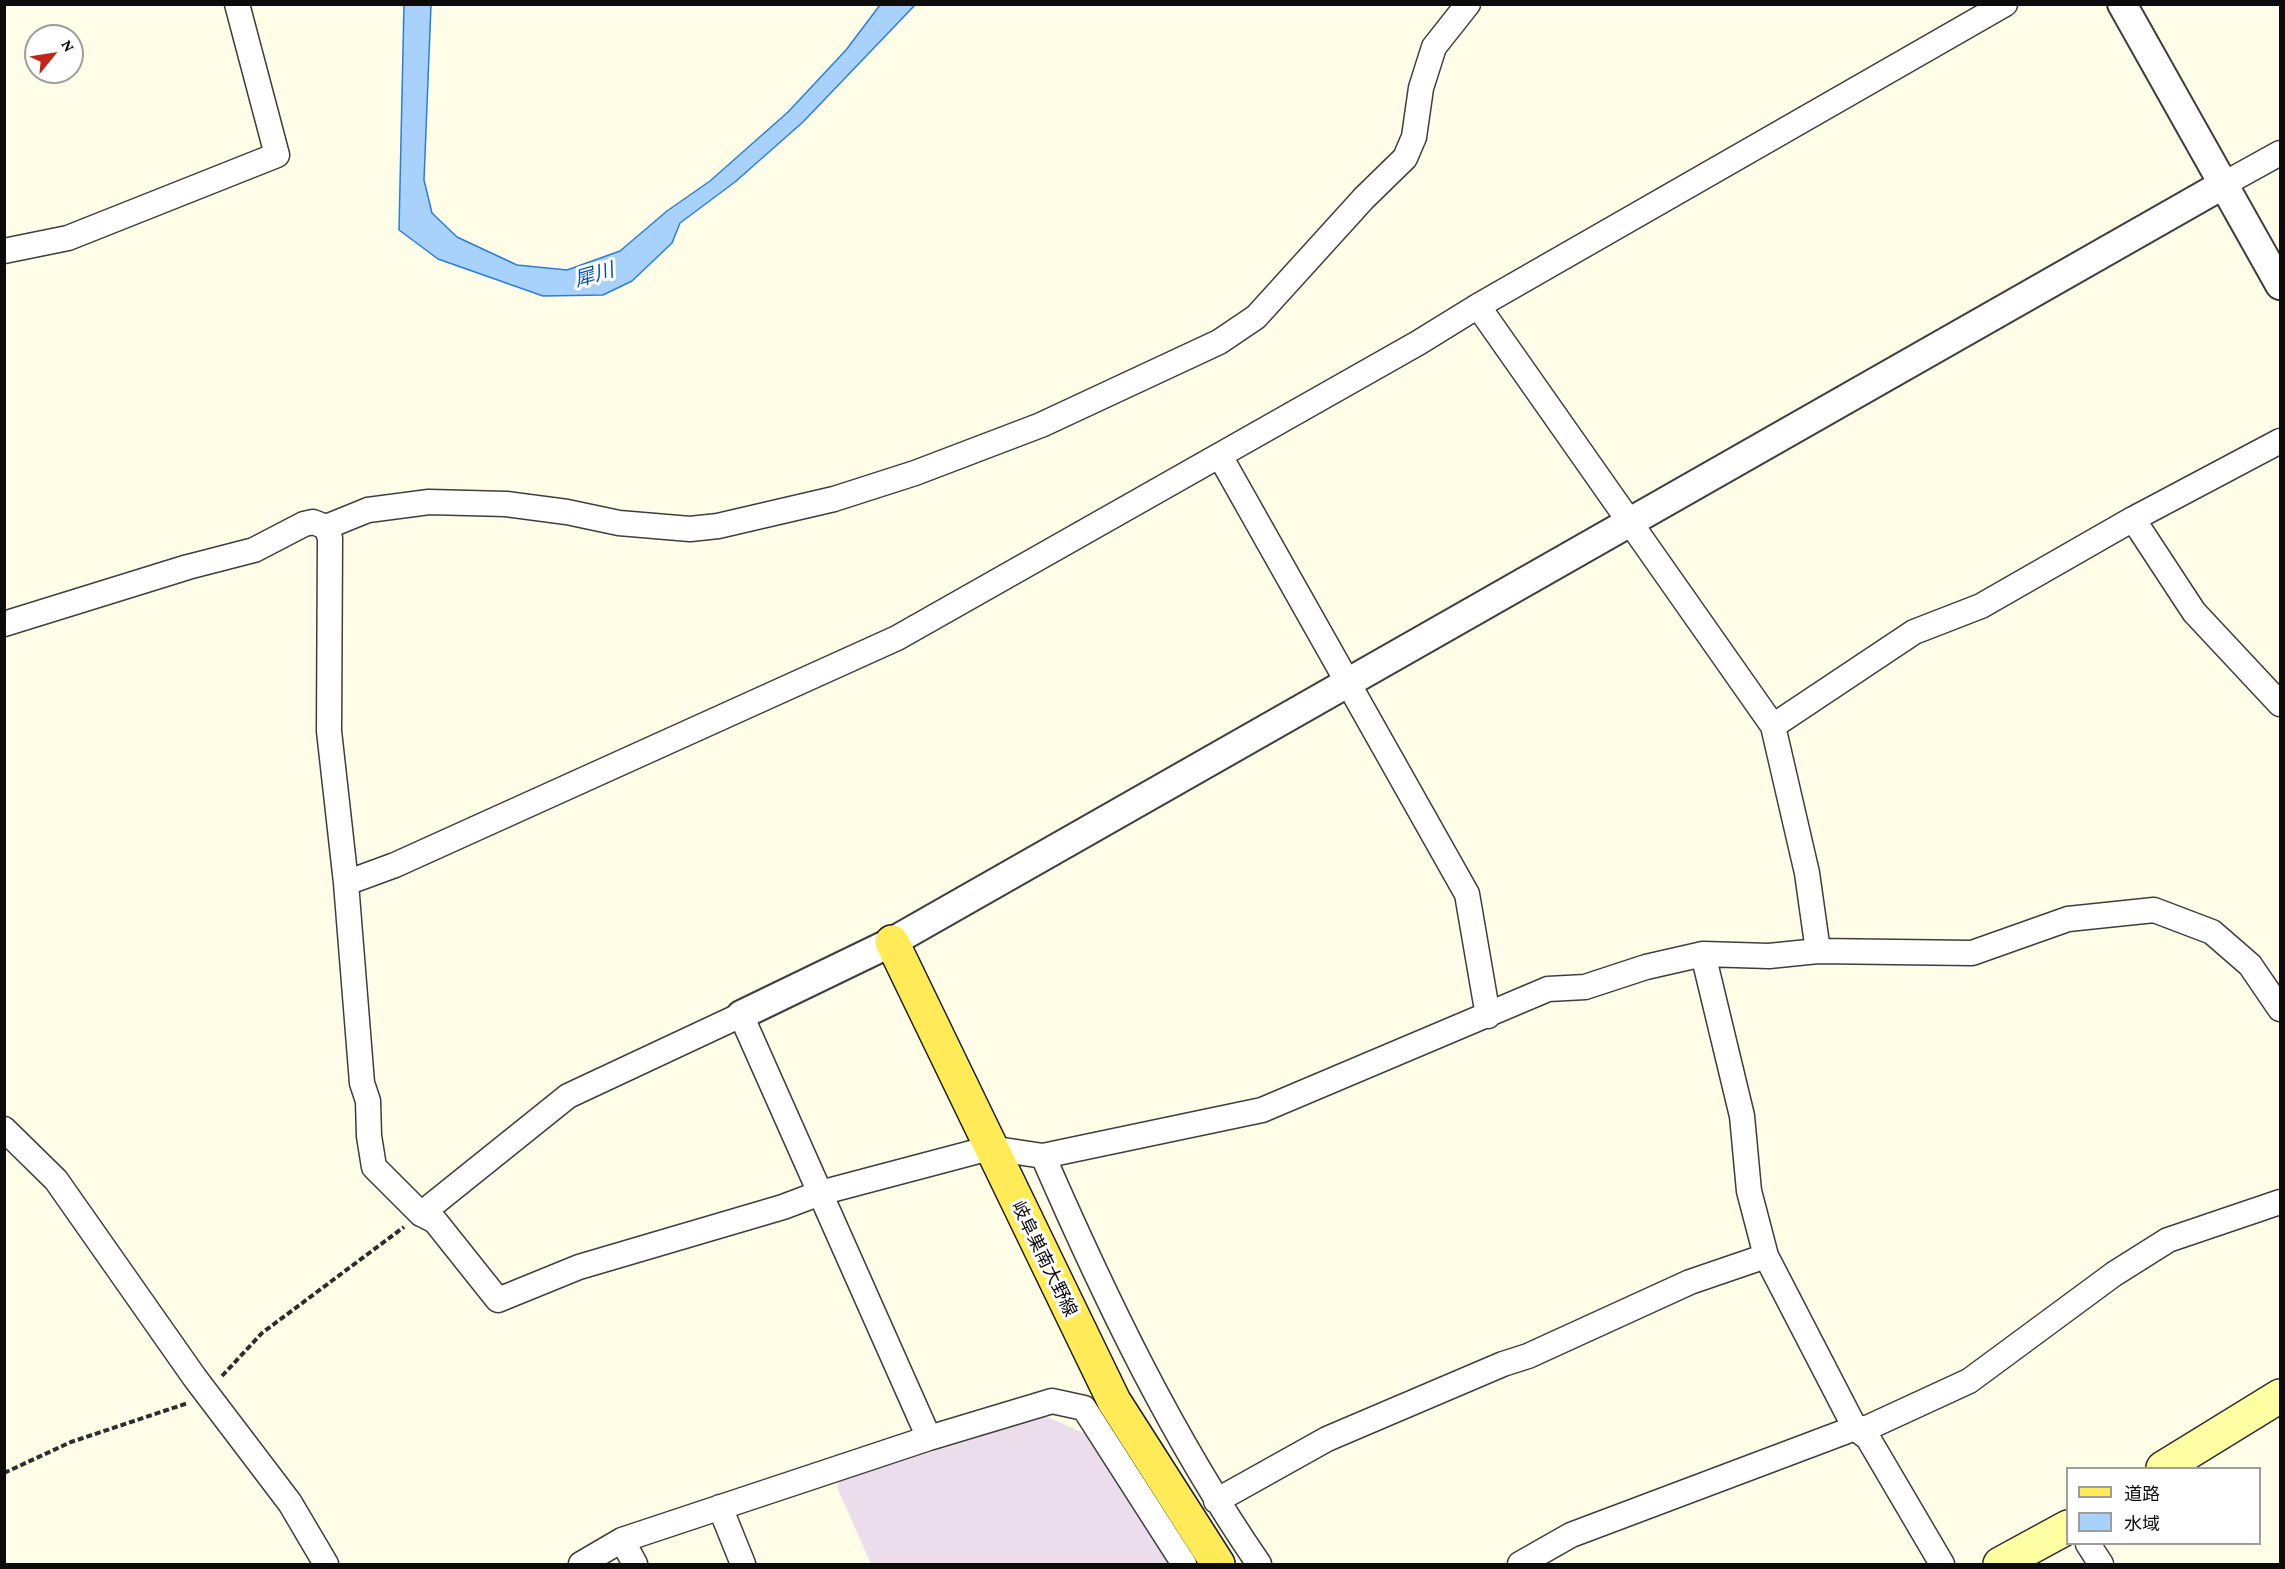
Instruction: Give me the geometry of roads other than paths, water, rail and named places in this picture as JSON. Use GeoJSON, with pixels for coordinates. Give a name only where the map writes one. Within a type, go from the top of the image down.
{"type":"FeatureCollection","features":[{"type":"Feature","properties":{"kind":"main road","name":"岐阜巣南大野線"},"geometry":{"type":"LineString","coordinates":[[892,942],[1114,1401],[1218,1564]]}},
{"type":"Feature","properties":{"kind":"main road"},"geometry":{"type":"LineString","coordinates":[[2165,1467],[2280,1396]]}},
{"type":"Feature","properties":{"kind":"main road"},"geometry":{"type":"LineString","coordinates":[[2000,1564],[2066,1528]]}},
{"type":"Feature","properties":{"kind":"street"},"geometry":{"type":"LineString","coordinates":[[4,252],[68,238],[277,155],[237,4]]}},
{"type":"Feature","properties":{"kind":"street"},"geometry":{"type":"LineString","coordinates":[[4,624],[188,567],[254,550],[304,524],[313,522],[326,527],[368,510],[429,502],[506,504],[631,524],[690,529],[718,526],[760,518],[844,496],[926,470],[1041,425],[1219,342],[1256,317],[1364,198],[1405,159],[1414,137],[1421,88],[1434,47],[1468,4]]}},
{"type":"Feature","properties":{"kind":"street"},"geometry":{"type":"LineString","coordinates":[[346,883],[395,865],[897,638],[1220,456],[2005,4]]}},
{"type":"Feature","properties":{"kind":"street"},"geometry":{"type":"LineString","coordinates":[[2121,4],[2280,285]]}},
{"type":"Feature","properties":{"kind":"street"},"geometry":{"type":"LineString","coordinates":[[421,1214],[568,1096],[892,942],[2280,153]]}},
{"type":"Feature","properties":{"kind":"street"},"geometry":{"type":"LineString","coordinates":[[1478,306],[1773,726],[1807,873],[1818,951]]}},
{"type":"Feature","properties":{"kind":"street"},"geometry":{"type":"LineString","coordinates":[[1773,726],[1914,632],[1981,606],[2133,519],[2280,441]]}},
{"type":"Feature","properties":{"kind":"street"},"geometry":{"type":"LineString","coordinates":[[1220,456],[1467,894],[1488,1016]]}},
{"type":"Feature","properties":{"kind":"street"},"geometry":{"type":"LineString","coordinates":[[2133,519],[2194,612],[2280,704]]}},
{"type":"Feature","properties":{"kind":"street"},"geometry":{"type":"LineString","coordinates":[[326,527],[330,538],[329,731],[346,883],[362,1083],[368,1101],[369,1136],[374,1167],[421,1214],[435,1221],[498,1300],[579,1267],[783,1207],[820,1193],[990,1148],[1043,1156],[1262,1110],[1548,989],[1585,987],[1646,967],[1703,954],[1769,956],[1818,951],[1972,953],[2068,919],[2154,910],[2212,932],[2250,965],[2280,1008]]}},
{"type":"Feature","properties":{"kind":"street"},"geometry":{"type":"LineString","coordinates":[[1703,954],[1742,1116],[1749,1191],[1766,1256],[1855,1428],[1868,1438],[1942,1564]]}},
{"type":"Feature","properties":{"kind":"street"},"geometry":{"type":"LineString","coordinates":[[741,1015],[929,1437]]}},
{"type":"Feature","properties":{"kind":"street"},"geometry":{"type":"LineString","coordinates":[[4,1129],[56,1180],[209,1396],[290,1503],[326,1564]]}},
{"type":"Feature","properties":{"kind":"street"},"geometry":{"type":"LineString","coordinates":[[1043,1156],[1098,1283],[1171,1423],[1216,1501],[1259,1564]]}},
{"type":"Feature","properties":{"kind":"street"},"geometry":{"type":"LineString","coordinates":[[1520,1564],[1571,1535],[1855,1428],[1867,1428],[1969,1381],[2114,1274],[2168,1240],[2280,1202]]}},
{"type":"Feature","properties":{"kind":"street"},"geometry":{"type":"LineString","coordinates":[[1216,1501],[1327,1439],[1503,1364],[1528,1356],[1690,1282],[1766,1256]]}},
{"type":"Feature","properties":{"kind":"street"},"geometry":{"type":"LineString","coordinates":[[581,1564],[622,1540],[929,1437],[1052,1401],[1084,1408],[1184,1564]]}},
{"type":"Feature","properties":{"kind":"street"},"geometry":{"type":"LineString","coordinates":[[720,1507],[743,1564]]}},
{"type":"Feature","properties":{"kind":"street"},"geometry":{"type":"LineString","coordinates":[[622,1540],[635,1564]]}},
{"type":"Feature","properties":{"kind":"street"},"geometry":{"type":"LineString","coordinates":[[2089,1545],[2101,1564]]}},
{"type":"Feature","properties":{"kind":"water","name":"犀川"},"geometry":{"type":"Polygon","coordinates":[[[404,5],[431,5],[424,180],[432,213],[457,237],[517,265],[567,270],[620,251],[667,211],[710,181],[788,112],[846,50],[880,5],[915,5],[803,122],[735,182],[680,223],[672,243],[632,281],[603,295],[543,296],[438,259],[399,230],[404,5]]]}}]}
